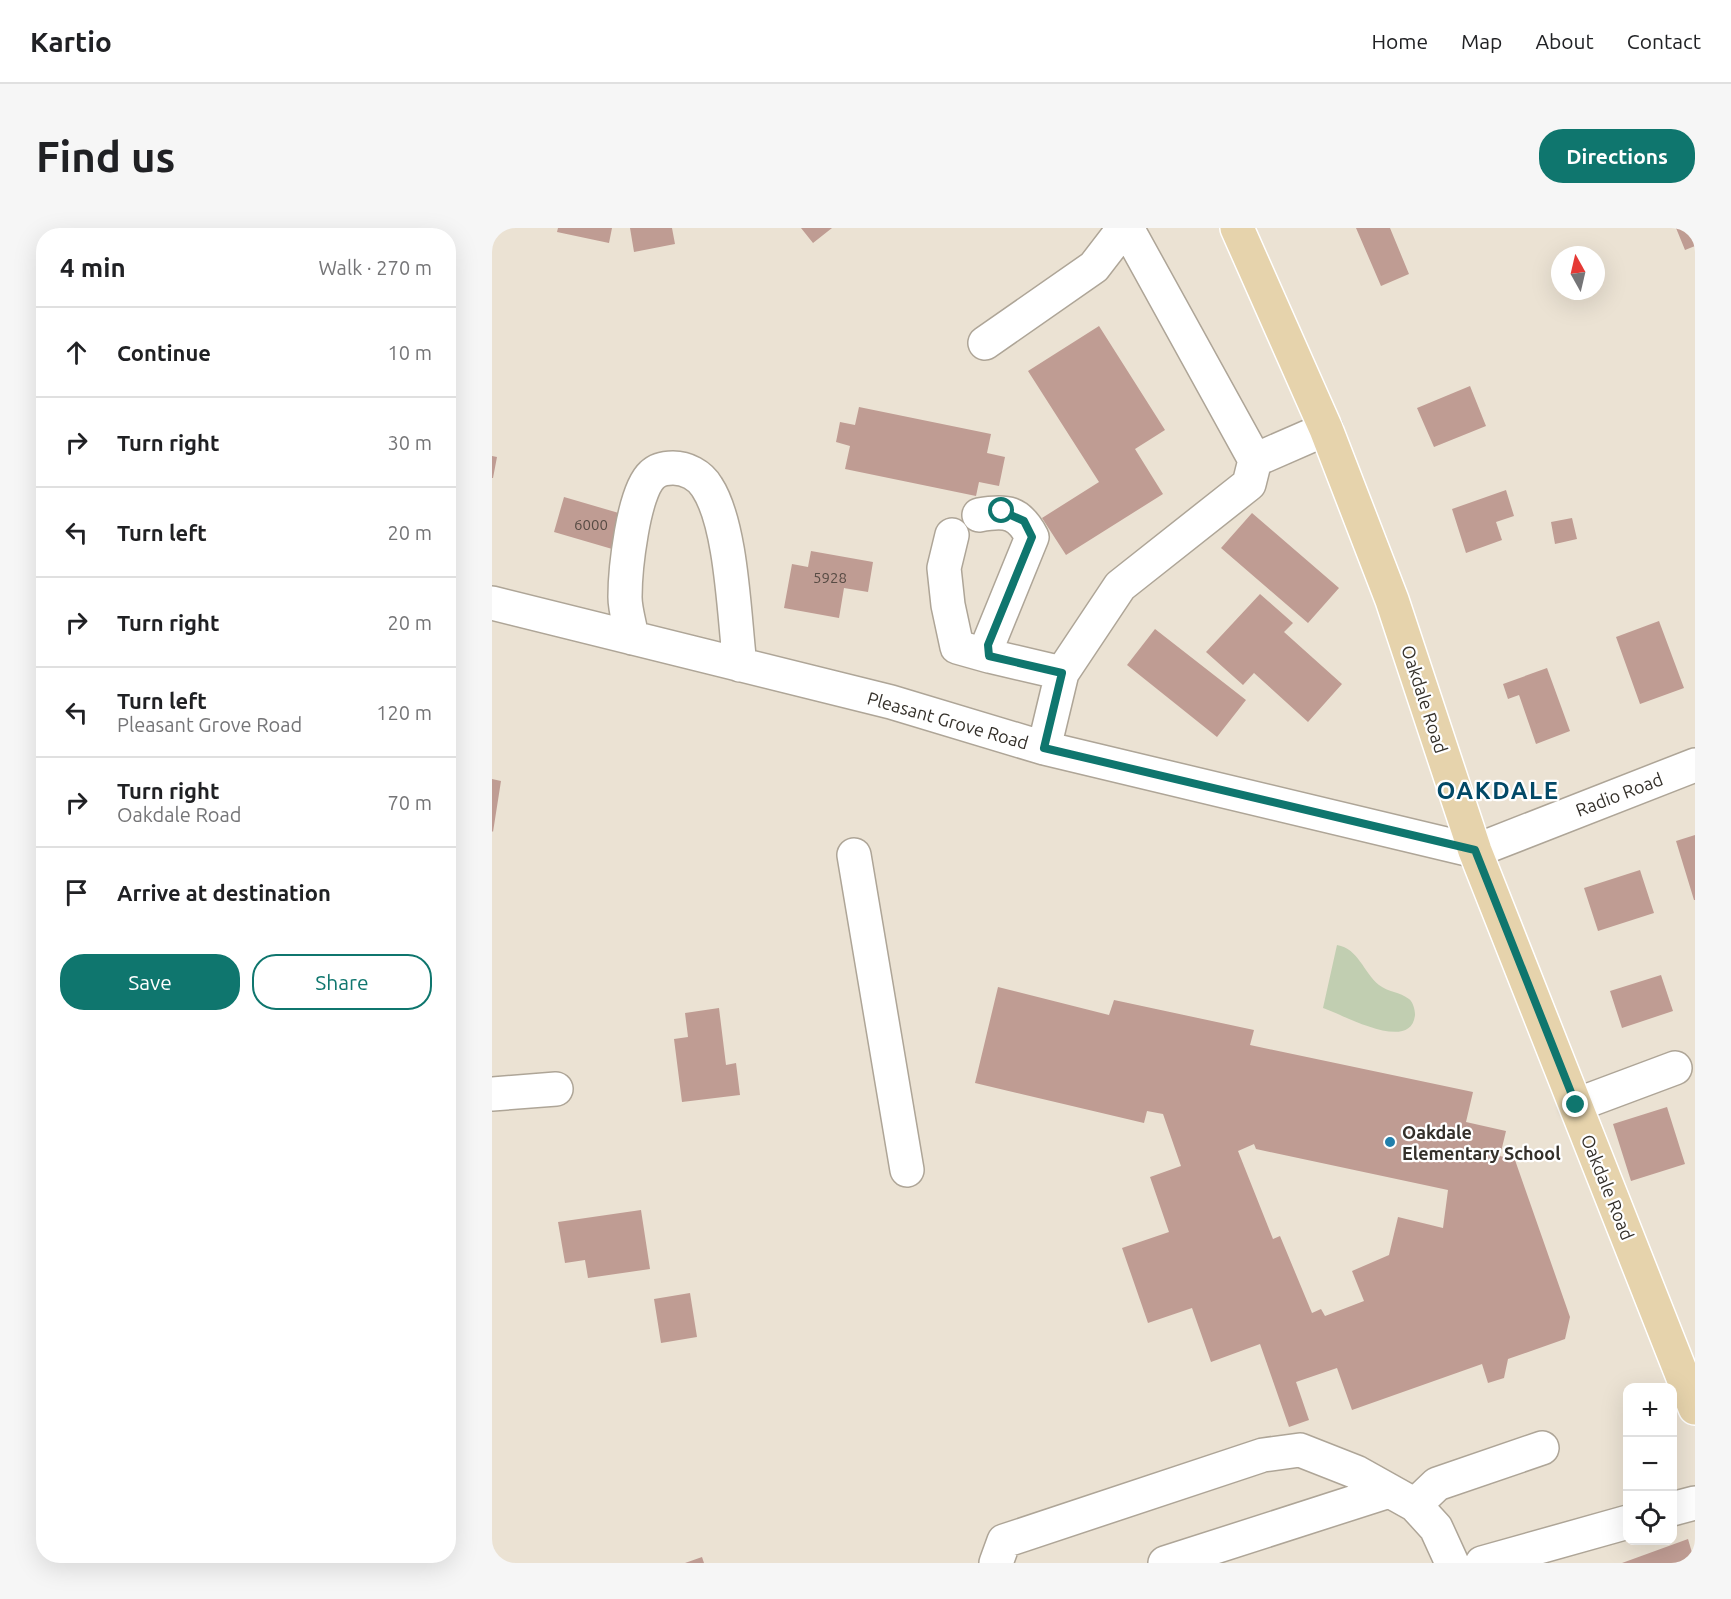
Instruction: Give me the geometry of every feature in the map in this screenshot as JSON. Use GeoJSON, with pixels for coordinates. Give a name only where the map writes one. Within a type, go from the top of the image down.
{"type":"FeatureCollection","features":[{"type":"Feature","properties":{"kind":"main road","name":"Oakdale Road"},"geometry":{"type":"LineString","coordinates":[[1237,228],[1326,429],[1392,600],[1475,850],[1695,1408]]}},
{"type":"Feature","properties":{"kind":"street"},"geometry":{"type":"LineString","coordinates":[[985,343],[1094,267],[1126,228],[1255,460],[1249,484],[1120,586],[1062,673],[1044,748]]}},
{"type":"Feature","properties":{"kind":"street"},"geometry":{"type":"LineString","coordinates":[[1255,460],[1326,429]]}},
{"type":"Feature","properties":{"kind":"street"},"geometry":{"type":"LineString","coordinates":[[632,638],[624,600],[628,554],[644,488],[651,476],[661,469],[693,472],[707,485],[717,508],[726,551],[740,665]]}},
{"type":"Feature","properties":{"kind":"street"},"geometry":{"type":"LineString","coordinates":[[979,515],[1002,511],[1024,521],[1032,537],[988,645],[989,656]]}},
{"type":"Feature","properties":{"kind":"street"},"geometry":{"type":"LineString","coordinates":[[952,535],[944,568],[948,604],[957,647],[1062,673]]}},
{"type":"Feature","properties":{"kind":"street","name":"Pleasant Grove Road"},"geometry":{"type":"LineString","coordinates":[[492,603],[891,702],[1044,748],[1475,850]]}},
{"type":"Feature","properties":{"kind":"street","name":"Radio Road"},"geometry":{"type":"LineString","coordinates":[[1475,850],[1695,765]]}},
{"type":"Feature","properties":{"kind":"street"},"geometry":{"type":"LineString","coordinates":[[855,855],[907,1170]]}},
{"type":"Feature","properties":{"kind":"street"},"geometry":{"type":"LineString","coordinates":[[1576,1105],[1675,1068]]}},
{"type":"Feature","properties":{"kind":"street"},"geometry":{"type":"LineString","coordinates":[[492,1094],[556,1089]]}},
{"type":"Feature","properties":{"kind":"street"},"geometry":{"type":"LineString","coordinates":[[1165,1563],[1402,1498],[1542,1448]]}},
{"type":"Feature","properties":{"kind":"street"},"geometry":{"type":"LineString","coordinates":[[996,1563],[1004,1541],[1263,1455],[1300,1450],[1356,1472],[1402,1498],[1436,1528],[1452,1563]]}},
{"type":"Feature","properties":{"kind":"street"},"geometry":{"type":"LineString","coordinates":[[1677,1508],[1695,1503]]}},
{"type":"Feature","properties":{"kind":"street"},"geometry":{"type":"LineString","coordinates":[[1482,1563],[1555,1553],[1623,1524]]}},
{"type":"Feature","properties":{"kind":"green space"},"geometry":{"type":"Polygon","coordinates":[[[1337,945],[1351,951],[1379,985],[1410,1000],[1414,1006],[1415,1015],[1411,1026],[1402,1031],[1389,1032],[1323,1008],[1337,945]]]}},
{"type":"Feature","properties":{"kind":"building"},"geometry":{"type":"Polygon","coordinates":[[[558,228],[612,228],[609,243],[557,232],[558,228]]]}},
{"type":"Feature","properties":{"kind":"building"},"geometry":{"type":"Polygon","coordinates":[[[630,228],[672,228],[675,244],[634,252],[630,228]]]}},
{"type":"Feature","properties":{"kind":"building"},"geometry":{"type":"Polygon","coordinates":[[[801,228],[832,228],[813,243],[801,228]]]}},
{"type":"Feature","properties":{"kind":"building"},"geometry":{"type":"Polygon","coordinates":[[[1356,228],[1390,228],[1409,274],[1381,286],[1356,228]]]}},
{"type":"Feature","properties":{"kind":"building"},"geometry":{"type":"Polygon","coordinates":[[[1676,228],[1695,228],[1695,246],[1685,250],[1676,228]]]}},
{"type":"Feature","properties":{"kind":"building"},"geometry":{"type":"Polygon","coordinates":[[[1099,326],[1165,430],[1135,449],[1163,494],[1066,555],[1042,518],[1099,482],[1028,371],[1099,326]]]}},
{"type":"Feature","properties":{"kind":"building"},"geometry":{"type":"Polygon","coordinates":[[[1470,386],[1486,426],[1434,447],[1417,408],[1470,386]]]}},
{"type":"Feature","properties":{"kind":"building"},"geometry":{"type":"Polygon","coordinates":[[[859,407],[991,434],[987,453],[1005,457],[999,486],[979,482],[976,496],[845,469],[850,446],[836,442],[840,422],[855,425],[859,407]]]}},
{"type":"Feature","properties":{"kind":"building"},"geometry":{"type":"Polygon","coordinates":[[[492,456],[497,457],[493,478],[492,478],[492,456]]]}},
{"type":"Feature","properties":{"kind":"building"},"geometry":{"type":"Polygon","coordinates":[[[1506,490],[1514,516],[1496,522],[1502,540],[1466,553],[1452,509],[1506,490]]]}},
{"type":"Feature","properties":{"kind":"building"},"geometry":{"type":"Polygon","coordinates":[[[564,497],[629,516],[619,551],[554,532],[564,497]]]}},
{"type":"Feature","properties":{"kind":"building"},"geometry":{"type":"Polygon","coordinates":[[[1252,513],[1339,588],[1308,623],[1221,548],[1252,513]]]}},
{"type":"Feature","properties":{"kind":"building"},"geometry":{"type":"Polygon","coordinates":[[[1572,518],[1577,539],[1555,544],[1551,522],[1572,518]]]}},
{"type":"Feature","properties":{"kind":"building"},"geometry":{"type":"Polygon","coordinates":[[[811,551],[873,562],[868,592],[844,588],[839,618],[784,608],[792,564],[808,567],[811,551]]]}},
{"type":"Feature","properties":{"kind":"building"},"geometry":{"type":"Polygon","coordinates":[[[1260,594],[1293,623],[1284,632],[1342,684],[1308,722],[1254,673],[1243,685],[1206,652],[1260,594]]]}},
{"type":"Feature","properties":{"kind":"building"},"geometry":{"type":"Polygon","coordinates":[[[1659,621],[1684,688],[1640,704],[1616,637],[1659,621]]]}},
{"type":"Feature","properties":{"kind":"building"},"geometry":{"type":"Polygon","coordinates":[[[1155,629],[1246,700],[1217,737],[1127,665],[1155,629]]]}},
{"type":"Feature","properties":{"kind":"building"},"geometry":{"type":"Polygon","coordinates":[[[1547,668],[1570,731],[1536,744],[1519,695],[1508,699],[1503,684],[1547,668]]]}},
{"type":"Feature","properties":{"kind":"building"},"geometry":{"type":"Polygon","coordinates":[[[492,779],[501,781],[493,832],[492,831],[492,779]]]}},
{"type":"Feature","properties":{"kind":"building"},"geometry":{"type":"Polygon","coordinates":[[[1695,835],[1695,900],[1694,900],[1676,841],[1695,835]]]}},
{"type":"Feature","properties":{"kind":"building"},"geometry":{"type":"Polygon","coordinates":[[[1640,870],[1654,913],[1598,931],[1584,888],[1640,870]]]}},
{"type":"Feature","properties":{"kind":"building"},"geometry":{"type":"Polygon","coordinates":[[[1661,975],[1673,1011],[1622,1028],[1610,991],[1661,975]]]}},
{"type":"Feature","properties":{"kind":"building"},"geometry":{"type":"Polygon","coordinates":[[[998,987],[1109,1015],[1114,1000],[1254,1030],[1250,1045],[1473,1092],[1466,1122],[1506,1131],[1500,1156],[1515,1160],[1570,1317],[1565,1339],[1508,1359],[1504,1378],[1488,1383],[1482,1364],[1352,1410],[1337,1368],[1296,1382],[1309,1420],[1289,1427],[1260,1344],[1211,1362],[1192,1308],[1148,1323],[1122,1248],[1169,1232],[1150,1177],[1181,1166],[1163,1114],[1147,1111],[1144,1123],[975,1083],[998,987]],[[1254,1144],[1238,1151],[1273,1239],[1280,1236],[1312,1313],[1321,1309],[1325,1316],[1364,1301],[1352,1271],[1389,1255],[1398,1217],[1443,1228],[1448,1190],[1256,1149],[1254,1144]]]}},
{"type":"Feature","properties":{"kind":"building"},"geometry":{"type":"Polygon","coordinates":[[[719,1008],[726,1065],[736,1063],[740,1095],[682,1102],[674,1039],[688,1037],[685,1013],[719,1008]]]}},
{"type":"Feature","properties":{"kind":"building"},"geometry":{"type":"Polygon","coordinates":[[[1667,1107],[1685,1164],[1631,1181],[1613,1124],[1667,1107]]]}},
{"type":"Feature","properties":{"kind":"building"},"geometry":{"type":"Polygon","coordinates":[[[641,1210],[650,1269],[588,1278],[585,1260],[565,1263],[558,1222],[641,1210]]]}},
{"type":"Feature","properties":{"kind":"building"},"geometry":{"type":"Polygon","coordinates":[[[690,1293],[697,1337],[661,1343],[654,1299],[690,1293]]]}},
{"type":"Feature","properties":{"kind":"building"},"geometry":{"type":"Polygon","coordinates":[[[1688,1539],[1695,1563],[1622,1563],[1677,1545],[1688,1539]]]}},
{"type":"Feature","properties":{"kind":"building"},"geometry":{"type":"Polygon","coordinates":[[[702,1557],[704,1563],[685,1563],[702,1557]]]}},
{"type":"Feature","properties":{"kind":"place","name":"Oakdale Elementary School"},"geometry":{"type":"Point","coordinates":[1390,1142]}},
{"type":"Feature","properties":{"kind":"district","name":"OAKDALE"},"geometry":{"type":"Point","coordinates":[1498,790]}},
{"type":"Feature","properties":{"kind":"route"},"geometry":{"type":"LineString","coordinates":[[1002,511],[1024,521],[1032,537],[988,645],[989,656],[1062,673],[1044,748],[1475,850],[1576,1105]]}}]}
